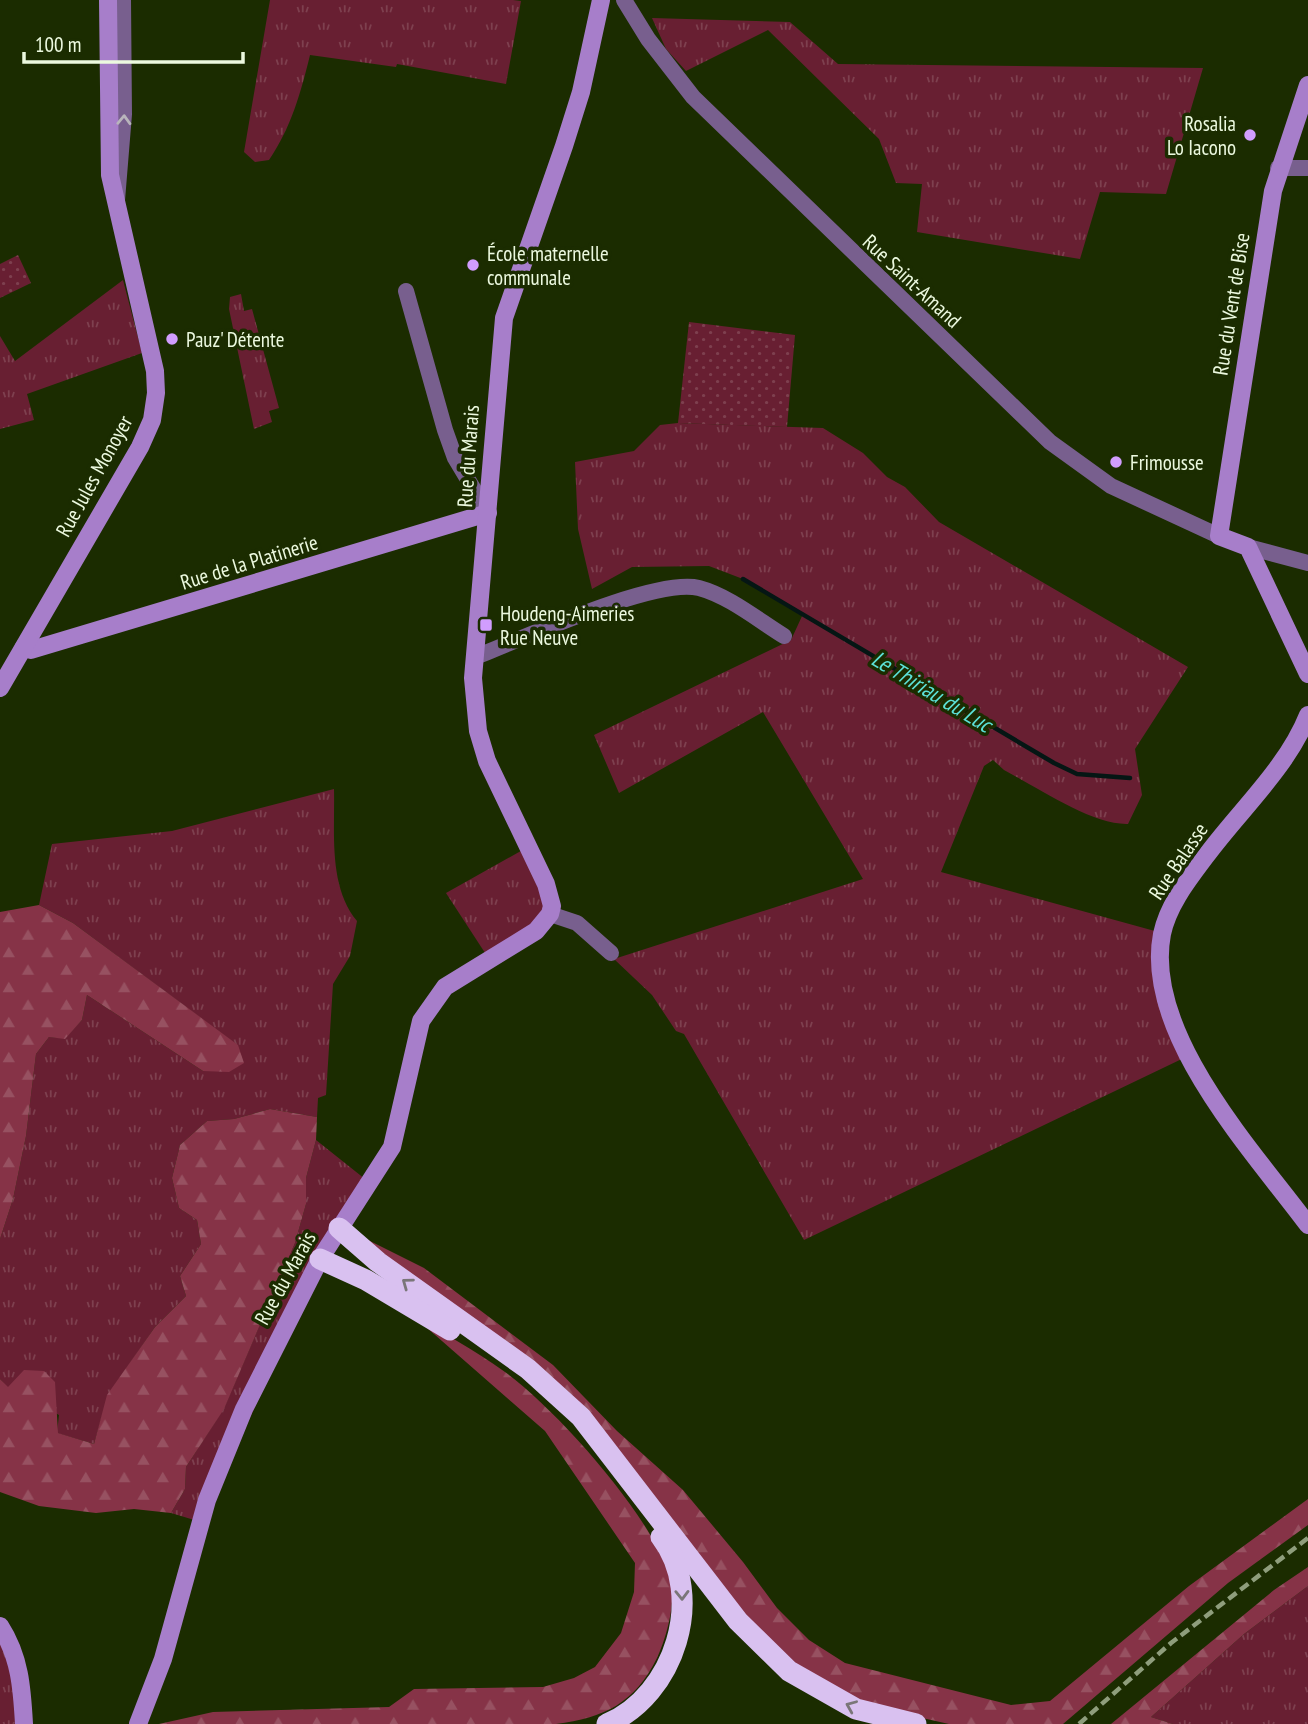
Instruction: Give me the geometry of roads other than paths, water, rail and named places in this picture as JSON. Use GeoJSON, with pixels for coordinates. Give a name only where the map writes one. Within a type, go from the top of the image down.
{"type":"FeatureCollection","features":[{"type":"Feature","properties":{"kind":"highway"},"geometry":{"type":"LineString","coordinates":[[339,1228],[378,1262],[528,1369],[581,1417],[738,1621],[789,1671],[856,1709],[916,1724]]}},
{"type":"Feature","properties":{"kind":"highway"},"geometry":{"type":"LineString","coordinates":[[320,1259],[366,1280],[437,1322],[530,1386],[572,1425],[597,1453],[670,1549],[682,1580],[683,1604],[672,1654],[649,1692],[633,1709],[607,1724]]}},
{"type":"Feature","properties":{"kind":"street","name":"Rue Jules Monoyer"},"geometry":{"type":"LineString","coordinates":[[0,688],[32,629],[115,492],[152,420],[156,393],[155,371],[110,175],[108,0]]}},
{"type":"Feature","properties":{"kind":"street","name":"Rue Jules Monoyer"},"geometry":{"type":"LineString","coordinates":[[117,213],[124,114],[123,0]]}},
{"type":"Feature","properties":{"kind":"street","name":"Rue du Marais"},"geometry":{"type":"LineString","coordinates":[[138,1724],[163,1659],[207,1500],[259,1377],[320,1259],[392,1147],[421,1021],[433,1000],[445,987],[473,967],[537,931],[550,914],[552,906],[546,884],[487,761],[478,731],[474,699],[475,657],[504,318],[571,125],[601,0]]}},
{"type":"Feature","properties":{"kind":"street","name":"Rue Saint-Amand"},"geometry":{"type":"LineString","coordinates":[[625,0],[648,39],[692,97],[1050,442],[1111,486],[1219,536]]}},
{"type":"Feature","properties":{"kind":"street","name":"Rue du Vent de Bise"},"geometry":{"type":"LineString","coordinates":[[1219,536],[1245,352],[1278,168],[1308,85]]}},
{"type":"Feature","properties":{"kind":"street"},"geometry":{"type":"LineString","coordinates":[[1278,168],[1308,168]]}},
{"type":"Feature","properties":{"kind":"street"},"geometry":{"type":"LineString","coordinates":[[406,291],[444,430],[455,458],[488,513]]}},
{"type":"Feature","properties":{"kind":"street","name":"Rue de la Platinerie"},"geometry":{"type":"LineString","coordinates":[[24,647],[31,650],[488,513]]}},
{"type":"Feature","properties":{"kind":"street"},"geometry":{"type":"LineString","coordinates":[[1219,536],[1248,547],[1306,562]]}},
{"type":"Feature","properties":{"kind":"street"},"geometry":{"type":"LineString","coordinates":[[1248,547],[1308,674]]}},
{"type":"Feature","properties":{"kind":"street"},"geometry":{"type":"LineString","coordinates":[[475,657],[621,600],[681,586],[696,587],[718,596],[784,636]]}},
{"type":"Feature","properties":{"kind":"street","name":"Rue Balasse"},"geometry":{"type":"LineString","coordinates":[[1308,715],[1287,753],[1186,882],[1168,914],[1160,952],[1167,1003],[1175,1028],[1194,1068],[1308,1225]]}},
{"type":"Feature","properties":{"kind":"street"},"geometry":{"type":"LineString","coordinates":[[550,914],[577,923],[611,953]]}},
{"type":"Feature","properties":{"kind":"street"},"geometry":{"type":"LineString","coordinates":[[0,1626],[15,1651],[22,1682],[24,1724]]}},
{"type":"Feature","properties":{"kind":"waterway","name":"Le Thiriau du Luc"},"geometry":{"type":"LineString","coordinates":[[743,579],[1054,763],[1077,774],[1130,778]]}},
{"type":"Feature","properties":{"kind":"railway"},"geometry":{"type":"LineString","coordinates":[[1079,1724],[1171,1643],[1308,1538]]}},
{"type":"Feature","properties":{"kind":"place","name":"Rosalia Lo Iacono"},"geometry":{"type":"Point","coordinates":[1250,135]}},
{"type":"Feature","properties":{"kind":"place","name":"École maternelle communale"},"geometry":{"type":"Point","coordinates":[473,265]}},
{"type":"Feature","properties":{"kind":"place","name":"Pauz' Détente"},"geometry":{"type":"Point","coordinates":[172,339]}},
{"type":"Feature","properties":{"kind":"place","name":"Frimousse"},"geometry":{"type":"Point","coordinates":[1116,462]}},
{"type":"Feature","properties":{"kind":"place","name":"Houdeng-Aimeries Rue Neuve"},"geometry":{"type":"Point","coordinates":[486,625]}}]}
